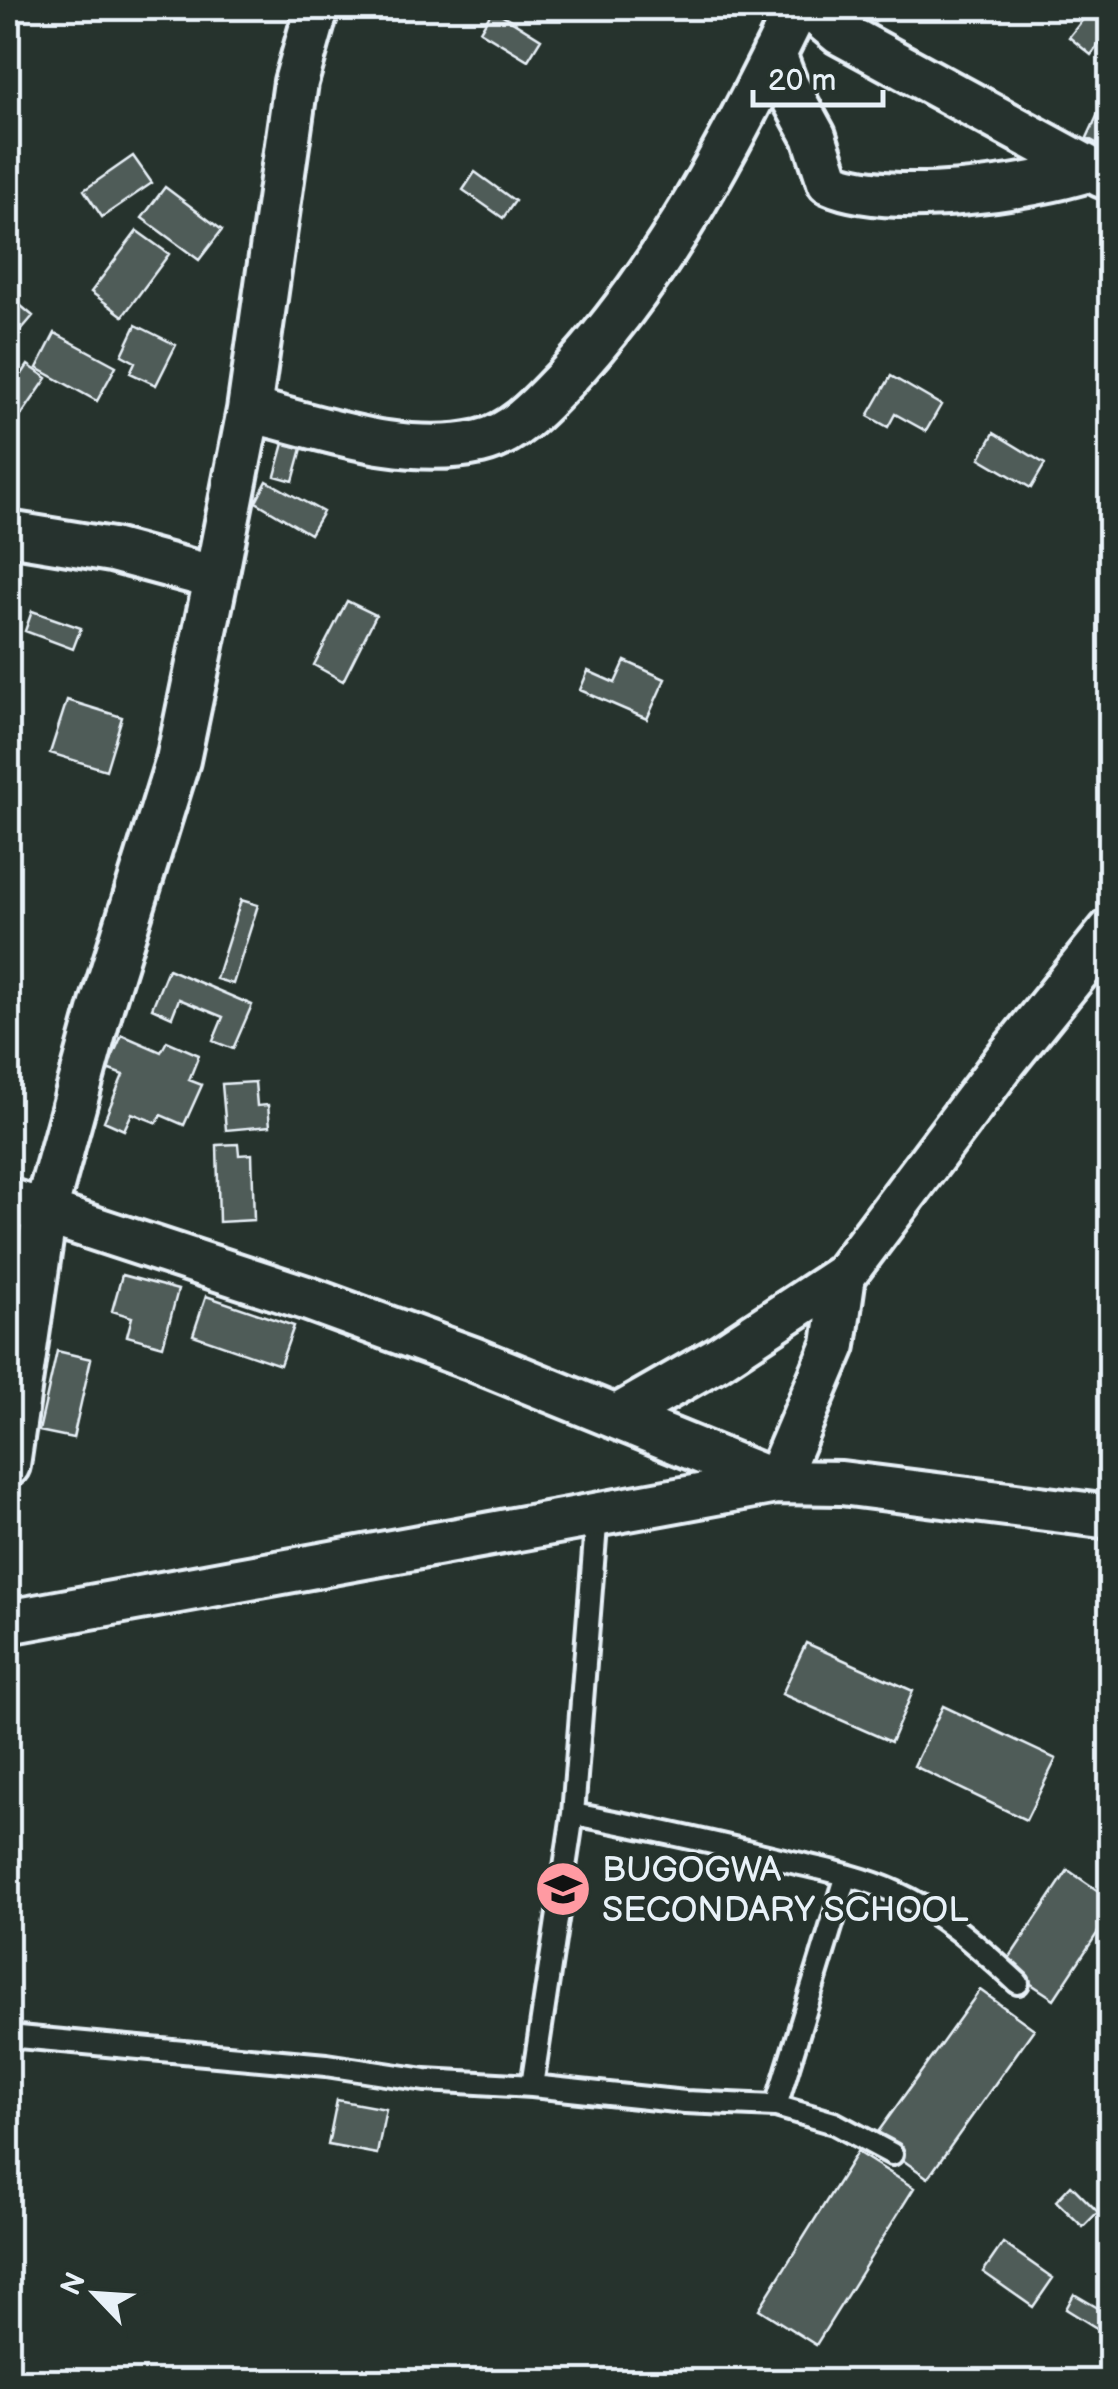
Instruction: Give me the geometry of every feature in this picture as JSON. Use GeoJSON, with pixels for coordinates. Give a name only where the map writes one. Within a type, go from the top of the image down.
{"type":"FeatureCollection","features":[{"type":"Feature","properties":{"kind":"street"},"geometry":{"type":"LineString","coordinates":[[8,1464],[26,1206],[102,1004],[178,760],[250,410],[296,82],[317,8]]}},
{"type":"Feature","properties":{"kind":"street"},"geometry":{"type":"LineString","coordinates":[[250,410],[424,448],[485,441],[515,427],[602,339],[625,307],[718,159],[796,8]]}},
{"type":"Feature","properties":{"kind":"street"},"geometry":{"type":"LineString","coordinates":[[810,8],[840,33],[1101,174]]}},
{"type":"Feature","properties":{"kind":"street"},"geometry":{"type":"LineString","coordinates":[[774,54],[814,136],[829,182],[841,187],[888,195],[1017,188],[1101,174]]}},
{"type":"Feature","properties":{"kind":"street"},"geometry":{"type":"LineString","coordinates":[[8,532],[112,550],[216,578]]}},
{"type":"Feature","properties":{"kind":"street"},"geometry":{"type":"LineString","coordinates":[[616,1417],[717,1360],[844,1275],[1005,1061],[1110,930]]}},
{"type":"Feature","properties":{"kind":"street"},"geometry":{"type":"LineString","coordinates":[[26,1206],[473,1359],[776,1482]]}},
{"type":"Feature","properties":{"kind":"street"},"geometry":{"type":"LineString","coordinates":[[776,1482],[834,1345],[844,1275]]}},
{"type":"Feature","properties":{"kind":"street"},"geometry":{"type":"LineString","coordinates":[[8,1622],[776,1482],[840,1482],[1110,1517]]}},
{"type":"Feature","properties":{"kind":"lane"},"geometry":{"type":"LineString","coordinates":[[532,2086],[573,1814],[597,1513]]}},
{"type":"Feature","properties":{"kind":"lane"},"geometry":{"type":"LineString","coordinates":[[573,1814],[663,1831],[846,1875],[894,1892],[935,1914],[1018,1983]]}},
{"type":"Feature","properties":{"kind":"lane"},"geometry":{"type":"LineString","coordinates":[[776,2106],[846,1875]]}},
{"type":"Feature","properties":{"kind":"lane"},"geometry":{"type":"LineString","coordinates":[[8,2036],[308,2063],[426,2080],[776,2106],[834,2123],[892,2154]]}},
{"type":"Feature","properties":{"kind":"building"},"geometry":{"type":"Polygon","coordinates":[[[846,8],[882,8],[875,22],[846,8]]]}},
{"type":"Feature","properties":{"kind":"building"},"geometry":{"type":"Polygon","coordinates":[[[1092,8],[1110,8],[1110,30],[1091,55],[1069,37],[1092,8]]]}},
{"type":"Feature","properties":{"kind":"building"},"geometry":{"type":"Polygon","coordinates":[[[493,9],[541,39],[528,60],[480,31],[493,9]]]}},
{"type":"Feature","properties":{"kind":"building"},"geometry":{"type":"Polygon","coordinates":[[[1098,114],[1110,120],[1110,150],[1087,138],[1098,114]]]}},
{"type":"Feature","properties":{"kind":"building"},"geometry":{"type":"Polygon","coordinates":[[[133,156],[152,183],[102,217],[84,190],[133,156]]]}},
{"type":"Feature","properties":{"kind":"building"},"geometry":{"type":"Polygon","coordinates":[[[475,172],[515,201],[503,218],[463,190],[475,172]]]}},
{"type":"Feature","properties":{"kind":"building"},"geometry":{"type":"Polygon","coordinates":[[[165,187],[222,230],[199,260],[142,218],[165,187]]]}},
{"type":"Feature","properties":{"kind":"building"},"geometry":{"type":"Polygon","coordinates":[[[137,231],[169,254],[123,316],[91,292],[137,231]]]}},
{"type":"Feature","properties":{"kind":"building"},"geometry":{"type":"Polygon","coordinates":[[[8,295],[33,316],[11,342],[8,339],[8,295]]]}},
{"type":"Feature","properties":{"kind":"building"},"geometry":{"type":"Polygon","coordinates":[[[136,325],[176,345],[156,385],[130,373],[135,362],[122,355],[136,325]]]}},
{"type":"Feature","properties":{"kind":"building"},"geometry":{"type":"Polygon","coordinates":[[[55,333],[116,366],[97,401],[37,368],[55,333]]]}},
{"type":"Feature","properties":{"kind":"building"},"geometry":{"type":"Polygon","coordinates":[[[28,365],[47,378],[16,423],[8,418],[8,395],[28,365]]]}},
{"type":"Feature","properties":{"kind":"building"},"geometry":{"type":"Polygon","coordinates":[[[891,376],[941,405],[926,431],[895,414],[888,427],[868,416],[891,376]]]}},
{"type":"Feature","properties":{"kind":"building"},"geometry":{"type":"Polygon","coordinates":[[[994,433],[1045,464],[1031,488],[980,458],[994,433]]]}},
{"type":"Feature","properties":{"kind":"building"},"geometry":{"type":"Polygon","coordinates":[[[286,436],[304,441],[293,481],[275,476],[286,436]]]}},
{"type":"Feature","properties":{"kind":"building"},"geometry":{"type":"Polygon","coordinates":[[[267,481],[323,512],[310,534],[256,502],[267,481]]]}},
{"type":"Feature","properties":{"kind":"building"},"geometry":{"type":"Polygon","coordinates":[[[347,601],[376,615],[343,681],[314,665],[347,601]]]}},
{"type":"Feature","properties":{"kind":"building"},"geometry":{"type":"Polygon","coordinates":[[[32,611],[81,628],[73,649],[25,631],[32,611]]]}},
{"type":"Feature","properties":{"kind":"building"},"geometry":{"type":"Polygon","coordinates":[[[625,661],[665,679],[647,719],[580,690],[588,671],[615,683],[625,661]]]}},
{"type":"Feature","properties":{"kind":"building"},"geometry":{"type":"Polygon","coordinates":[[[67,700],[122,717],[106,770],[50,753],[67,700]]]}},
{"type":"Feature","properties":{"kind":"building"},"geometry":{"type":"Polygon","coordinates":[[[241,900],[258,905],[233,984],[216,979],[241,900]]]}},
{"type":"Feature","properties":{"kind":"building"},"geometry":{"type":"Polygon","coordinates":[[[168,969],[252,1005],[233,1049],[213,1041],[223,1017],[179,999],[172,1017],[152,1008],[168,969]]]}},
{"type":"Feature","properties":{"kind":"building"},"geometry":{"type":"Polygon","coordinates":[[[122,1035],[161,1052],[167,1041],[199,1055],[189,1080],[202,1085],[184,1125],[161,1115],[157,1123],[132,1113],[124,1130],[104,1121],[123,1075],[107,1069],[122,1035]]]}},
{"type":"Feature","properties":{"kind":"building"},"geometry":{"type":"Polygon","coordinates":[[[255,1082],[257,1106],[268,1105],[270,1126],[226,1130],[222,1084],[255,1082]]]}},
{"type":"Feature","properties":{"kind":"building"},"geometry":{"type":"Polygon","coordinates":[[[238,1144],[239,1155],[252,1154],[254,1220],[219,1222],[217,1145],[238,1144]]]}},
{"type":"Feature","properties":{"kind":"building"},"geometry":{"type":"Polygon","coordinates":[[[122,1275],[178,1290],[163,1346],[127,1336],[132,1317],[112,1311],[122,1275]]]}},
{"type":"Feature","properties":{"kind":"building"},"geometry":{"type":"Polygon","coordinates":[[[206,1296],[294,1326],[280,1365],[193,1335],[206,1296]]]}},
{"type":"Feature","properties":{"kind":"building"},"geometry":{"type":"Polygon","coordinates":[[[57,1351],[91,1359],[73,1438],[39,1431],[57,1351]]]}},
{"type":"Feature","properties":{"kind":"building"},"geometry":{"type":"Polygon","coordinates":[[[806,1643],[913,1691],[891,1742],[782,1694],[806,1643]]]}},
{"type":"Feature","properties":{"kind":"building"},"geometry":{"type":"Polygon","coordinates":[[[943,1706],[1056,1759],[1026,1820],[914,1766],[943,1706]]]}},
{"type":"Feature","properties":{"kind":"building"},"geometry":{"type":"Polygon","coordinates":[[[1068,1870],[1110,1899],[1110,1914],[1054,1999],[1004,1966],[1068,1870]]]}},
{"type":"Feature","properties":{"kind":"building"},"geometry":{"type":"Polygon","coordinates":[[[980,1990],[1034,2029],[928,2178],[873,2139],[980,1990]]]}},
{"type":"Feature","properties":{"kind":"building"},"geometry":{"type":"Polygon","coordinates":[[[337,2100],[386,2109],[377,2154],[328,2145],[337,2100]]]}},
{"type":"Feature","properties":{"kind":"building"},"geometry":{"type":"Polygon","coordinates":[[[857,2152],[914,2188],[816,2345],[759,2309],[857,2152]]]}},
{"type":"Feature","properties":{"kind":"building"},"geometry":{"type":"Polygon","coordinates":[[[1071,2185],[1098,2212],[1083,2227],[1056,2201],[1071,2185]]]}},
{"type":"Feature","properties":{"kind":"building"},"geometry":{"type":"Polygon","coordinates":[[[1003,2243],[1053,2278],[1033,2307],[983,2272],[1003,2243]]]}},
{"type":"Feature","properties":{"kind":"building"},"geometry":{"type":"Polygon","coordinates":[[[1074,2294],[1110,2315],[1103,2332],[1066,2309],[1074,2294]]]}},
{"type":"Feature","properties":{"kind":"place","name":"BUGOGWA SECONDARY SCHOOL"},"geometry":{"type":"Point","coordinates":[563,1889]}}]}
